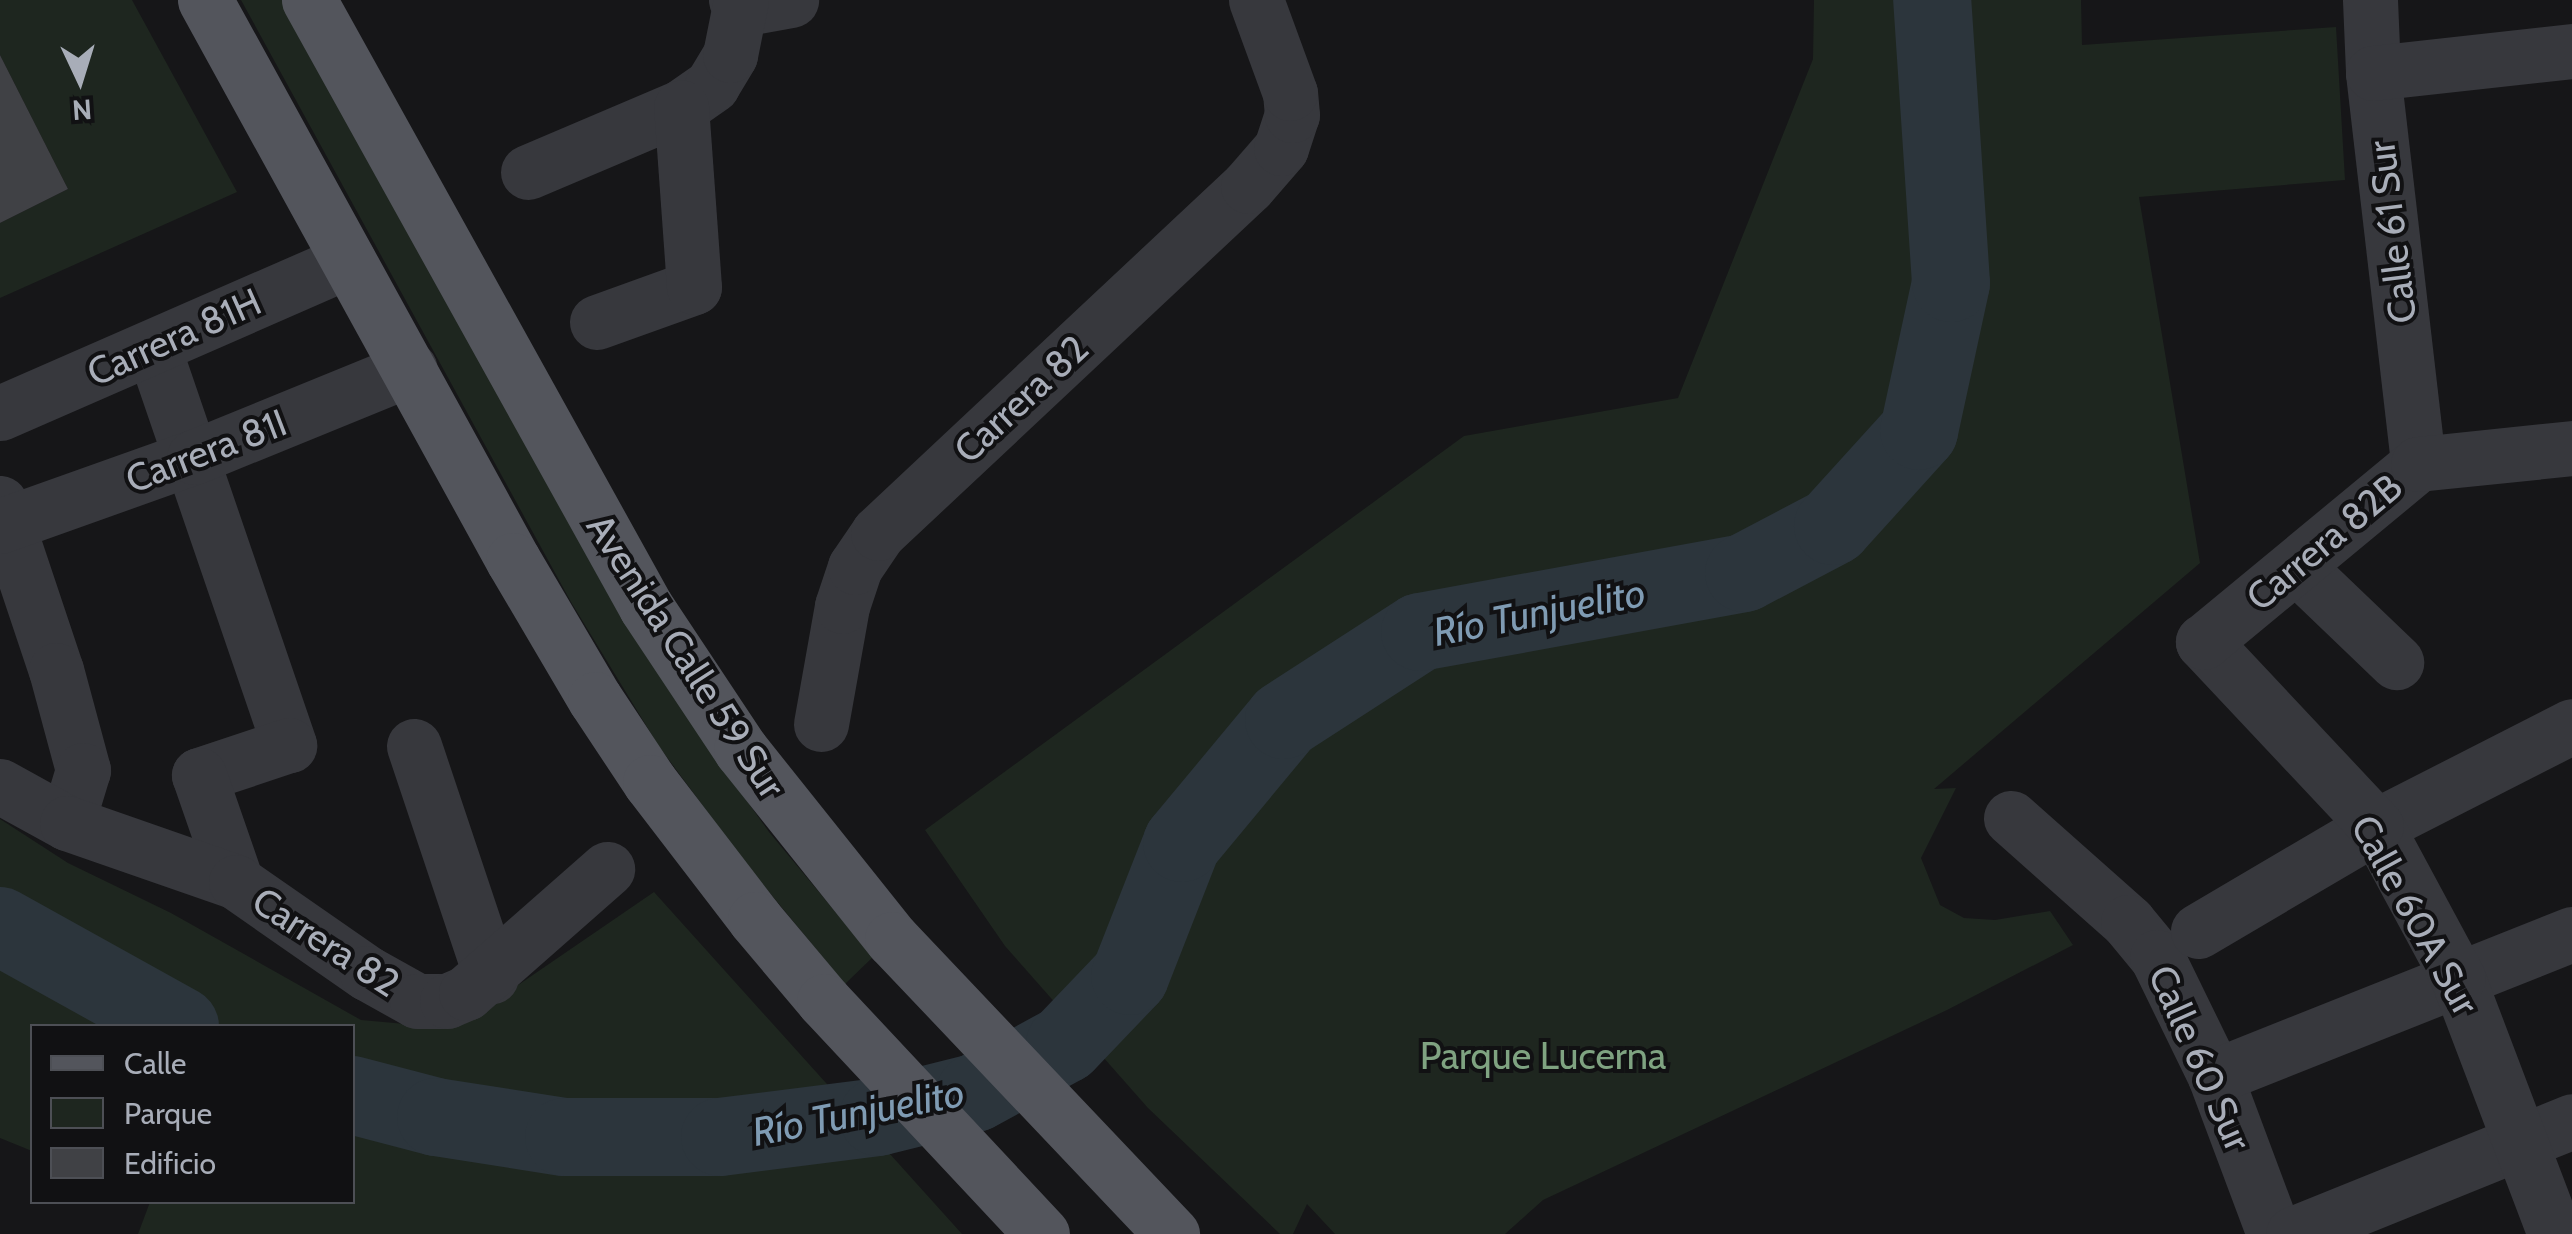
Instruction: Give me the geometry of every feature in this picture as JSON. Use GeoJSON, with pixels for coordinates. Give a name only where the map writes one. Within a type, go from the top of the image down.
{"type":"FeatureCollection","features":[{"type":"Feature","properties":{"kind":"main road"},"geometry":{"type":"LineString","coordinates":[[205,0],[595,699],[706,857],[824,1001],[1042,1234]]}},
{"type":"Feature","properties":{"kind":"main road","name":"Avenida Calle 59 Sur"},"geometry":{"type":"LineString","coordinates":[[309,0],[646,607],[772,793],[892,939],[1172,1234]]}},
{"type":"Feature","properties":{"kind":"street","name":"Carrera 82"},"geometry":{"type":"LineString","coordinates":[[822,724],[842,606],[855,567],[878,533],[1248,186],[1281,148],[1292,115],[1284,75],[1256,0]]}},
{"type":"Feature","properties":{"kind":"street","name":"Calle 61 Sur"},"geometry":{"type":"LineString","coordinates":[[2370,0],[2373,73],[2418,464]]}},
{"type":"Feature","properties":{"kind":"street"},"geometry":{"type":"LineString","coordinates":[[528,172],[680,106],[712,85],[749,8]]}},
{"type":"Feature","properties":{"kind":"street"},"geometry":{"type":"LineString","coordinates":[[2373,73],[2572,51]]}},
{"type":"Feature","properties":{"kind":"street"},"geometry":{"type":"LineString","coordinates":[[597,322],[694,287],[680,106]]}},
{"type":"Feature","properties":{"kind":"street","name":"Carrera 81H"},"geometry":{"type":"LineString","coordinates":[[0,413],[348,261]]}},
{"type":"Feature","properties":{"kind":"street"},"geometry":{"type":"LineString","coordinates":[[153,347],[290,745],[199,774],[236,882]]}},
{"type":"Feature","properties":{"kind":"street","name":"Carrera 81I"},"geometry":{"type":"LineString","coordinates":[[3,518],[194,458],[410,369]]}},
{"type":"Feature","properties":{"kind":"street","name":"Carrera 82B"},"geometry":{"type":"LineString","coordinates":[[2203,642],[2418,464],[2572,448]]}},
{"type":"Feature","properties":{"kind":"street"},"geometry":{"type":"LineString","coordinates":[[3,518],[56,670],[83,770],[67,823]]}},
{"type":"Feature","properties":{"kind":"street"},"geometry":{"type":"LineString","coordinates":[[2296,566],[2396,662]]}},
{"type":"Feature","properties":{"kind":"street","name":"Calle 60A Sur"},"geometry":{"type":"LineString","coordinates":[[2203,642],[2376,826],[2458,978],[2555,1234]]}},
{"type":"Feature","properties":{"kind":"street"},"geometry":{"type":"LineString","coordinates":[[2198,931],[2376,826],[2572,726]]}},
{"type":"Feature","properties":{"kind":"street"},"geometry":{"type":"LineString","coordinates":[[414,746],[491,976]]}},
{"type":"Feature","properties":{"kind":"street","name":"Carrera 82"},"geometry":{"type":"LineString","coordinates":[[0,786],[67,823],[236,882],[366,974],[417,1001],[447,1001],[491,976],[606,869]]}},
{"type":"Feature","properties":{"kind":"street","name":"Calle 60 Sur"},"geometry":{"type":"LineString","coordinates":[[2011,818],[2128,922],[2157,957],[2214,1076],[2274,1234]]}},
{"type":"Feature","properties":{"kind":"street"},"geometry":{"type":"LineString","coordinates":[[2214,1076],[2572,934]]}},
{"type":"Feature","properties":{"kind":"street"},"geometry":{"type":"LineString","coordinates":[[2293,1234],[2572,1121]]}},
{"type":"Feature","properties":{"kind":"green space"},"geometry":{"type":"Polygon","coordinates":[[[0,0],[132,0],[237,192],[0,298],[0,223],[68,189],[0,55],[0,0]]]}},
{"type":"Feature","properties":{"kind":"green space"},"geometry":{"type":"Polygon","coordinates":[[[241,0],[284,0],[694,726],[769,832],[873,957],[845,984],[746,864],[658,745],[571,602],[241,0]]]}},
{"type":"Feature","properties":{"kind":"green space","name":"Parque Lucerna"},"geometry":{"type":"Polygon","coordinates":[[[1814,0],[2081,0],[2082,45],[2336,27],[2345,180],[2139,197],[2200,563],[1934,789],[1956,788],[1921,858],[1940,905],[1964,918],[1995,920],[2050,911],[2073,945],[1947,1010],[1543,1200],[1505,1234],[1335,1234],[1307,1204],[1293,1234],[1280,1234],[1148,1108],[1005,946],[925,830],[1464,436],[1678,398],[1813,59],[1814,0]]]}},
{"type":"Feature","properties":{"kind":"green space"},"geometry":{"type":"Polygon","coordinates":[[[0,819],[68,863],[171,913],[361,1020],[438,1027],[492,1003],[654,892],[962,1234],[138,1234],[149,1204],[355,1204],[355,1024],[30,1024],[30,1150],[0,1138],[0,819]]]}},
{"type":"Feature","properties":{"kind":"building"},"geometry":{"type":"Polygon","coordinates":[[[0,55],[68,189],[0,223],[0,55]]]}},
{"type":"Feature","properties":{"kind":"waterway","name":"Río Tunjuelito"},"geometry":{"type":"LineString","coordinates":[[355,1096],[436,1117],[564,1137],[720,1137],[878,1117],[975,1093],[1065,1044],[1130,976],[1182,843],[1284,720],[1420,632],[1744,573],[1833,526],[1919,431],[1951,283],[1932,0]]}},
{"type":"Feature","properties":{"kind":"waterway","name":"Río Tunjuelito"},"geometry":{"type":"LineString","coordinates":[[0,926],[176,1024]]}}]}
